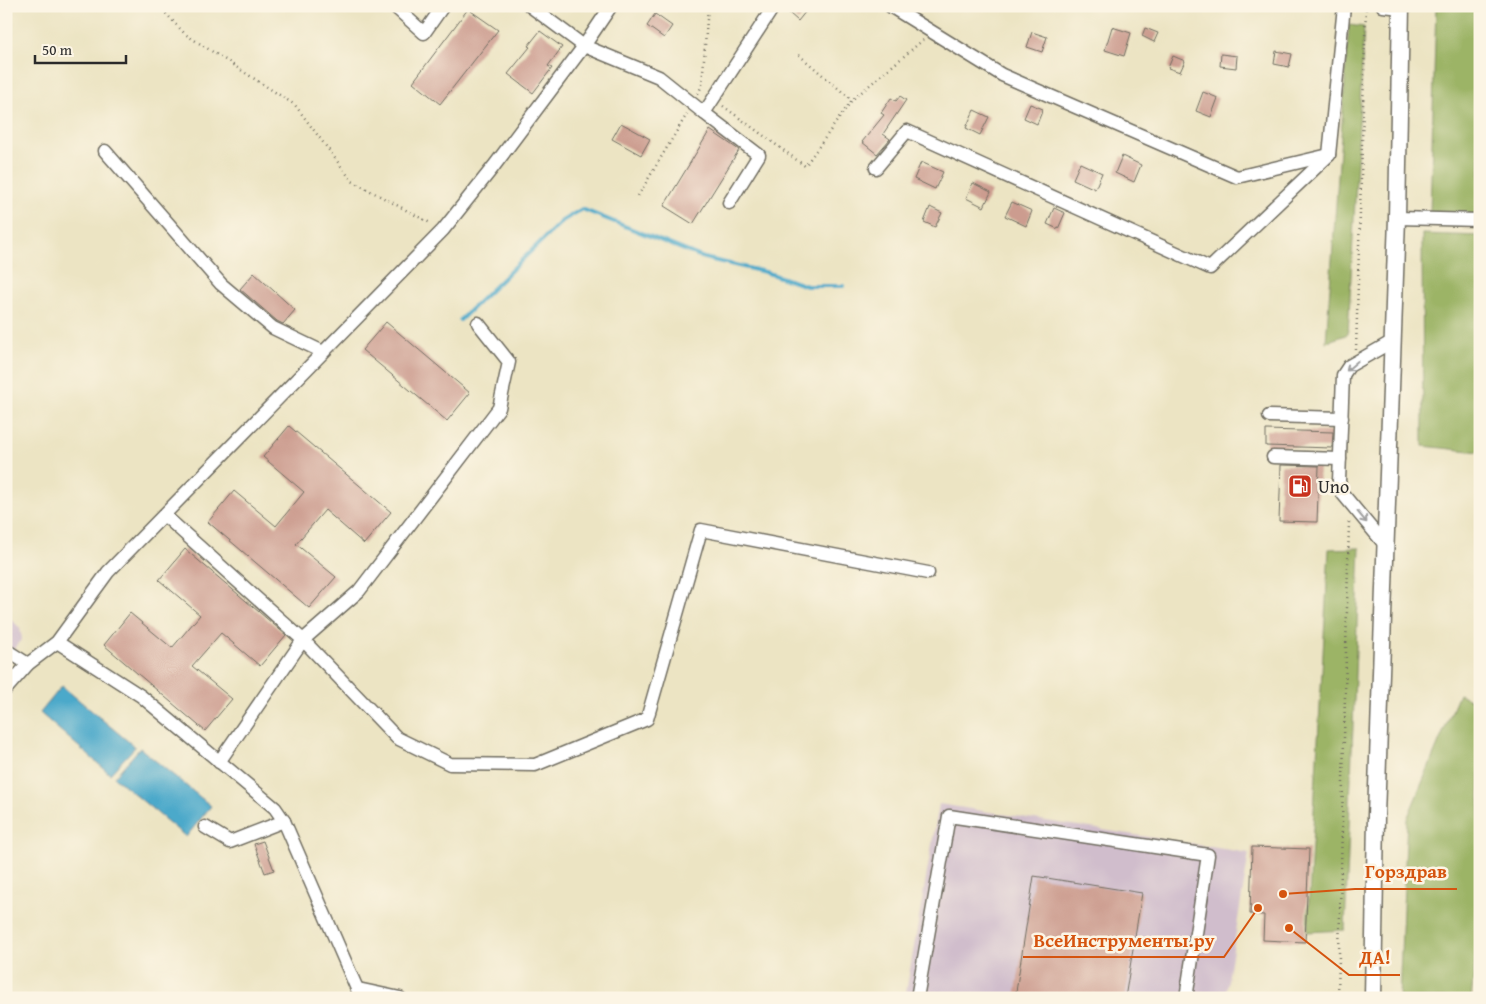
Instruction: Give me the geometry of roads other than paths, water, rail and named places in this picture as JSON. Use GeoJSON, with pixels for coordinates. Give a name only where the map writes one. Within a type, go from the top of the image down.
{"type":"FeatureCollection","features":[{"type":"Feature","properties":{"kind":"main road"},"geometry":{"type":"LineString","coordinates":[[1373,998],[1376,816],[1397,218],[1401,7]]}},
{"type":"Feature","properties":{"kind":"street"},"geometry":{"type":"LineString","coordinates":[[394,6],[424,33],[443,6]]}},
{"type":"Feature","properties":{"kind":"street"},"geometry":{"type":"LineString","coordinates":[[530,6],[584,46],[659,77],[759,155],[729,202]]}},
{"type":"Feature","properties":{"kind":"street"},"geometry":{"type":"LineString","coordinates":[[6,689],[28,664],[57,642],[108,572],[443,230],[494,166],[584,46],[611,6]]}},
{"type":"Feature","properties":{"kind":"street"},"geometry":{"type":"LineString","coordinates":[[704,113],[774,6]]}},
{"type":"Feature","properties":{"kind":"street"},"geometry":{"type":"LineString","coordinates":[[890,6],[1002,74],[1237,177],[1329,155]]}},
{"type":"Feature","properties":{"kind":"street"},"geometry":{"type":"LineString","coordinates":[[876,168],[907,130],[1210,268],[1329,155],[1344,6]]}},
{"type":"Feature","properties":{"kind":"street"},"geometry":{"type":"LineString","coordinates":[[1383,6],[1401,7]]}},
{"type":"Feature","properties":{"kind":"street"},"geometry":{"type":"LineString","coordinates":[[105,151],[221,284],[273,328],[323,352]]}},
{"type":"Feature","properties":{"kind":"street"},"geometry":{"type":"LineString","coordinates":[[1397,218],[1480,220]]}},
{"type":"Feature","properties":{"kind":"street"},"geometry":{"type":"LineString","coordinates":[[219,762],[303,640],[359,591],[499,408],[509,362],[478,324]]}},
{"type":"Feature","properties":{"kind":"street"},"geometry":{"type":"LineString","coordinates":[[1386,546],[1342,493],[1339,481],[1344,375],[1349,366],[1393,341]]}},
{"type":"Feature","properties":{"kind":"street"},"geometry":{"type":"LineString","coordinates":[[1269,416],[1342,418]]}},
{"type":"Feature","properties":{"kind":"street"},"geometry":{"type":"LineString","coordinates":[[1273,457],[1340,458]]}},
{"type":"Feature","properties":{"kind":"street"},"geometry":{"type":"LineString","coordinates":[[164,515],[303,640],[397,738],[450,764],[535,765],[647,719],[701,530],[928,573]]}},
{"type":"Feature","properties":{"kind":"street"},"geometry":{"type":"LineString","coordinates":[[57,642],[141,696],[275,808],[284,821],[359,993],[400,998]]}},
{"type":"Feature","properties":{"kind":"street"},"geometry":{"type":"LineString","coordinates":[[6,650],[28,664]]}},
{"type":"Feature","properties":{"kind":"street"},"geometry":{"type":"LineString","coordinates":[[917,998],[949,816],[1208,855],[1186,998]]}},
{"type":"Feature","properties":{"kind":"street"},"geometry":{"type":"LineString","coordinates":[[205,827],[230,842],[284,821]]}},
{"type":"Feature","properties":{"kind":"water"},"geometry":{"type":"Polygon","coordinates":[[[62,686],[135,747],[110,774],[40,713],[62,686]]]}},
{"type":"Feature","properties":{"kind":"water"},"geometry":{"type":"Polygon","coordinates":[[[140,748],[211,806],[186,837],[114,777],[140,748]]]}},
{"type":"Feature","properties":{"kind":"waterway"},"geometry":{"type":"LineString","coordinates":[[460,320],[562,221],[582,209],[704,258],[765,272],[807,286],[843,286]]}},
{"type":"Feature","properties":{"kind":"place","name":"Uno"},"geometry":{"type":"Point","coordinates":[1300,486]}},
{"type":"Feature","properties":{"kind":"place","name":"Горздрав"},"geometry":{"type":"Point","coordinates":[1283,894]}},
{"type":"Feature","properties":{"kind":"place","name":"ВсеИнструменты.ру"},"geometry":{"type":"Point","coordinates":[1258,908]}},
{"type":"Feature","properties":{"kind":"place","name":"ДА!"},"geometry":{"type":"Point","coordinates":[1289,928]}}]}
